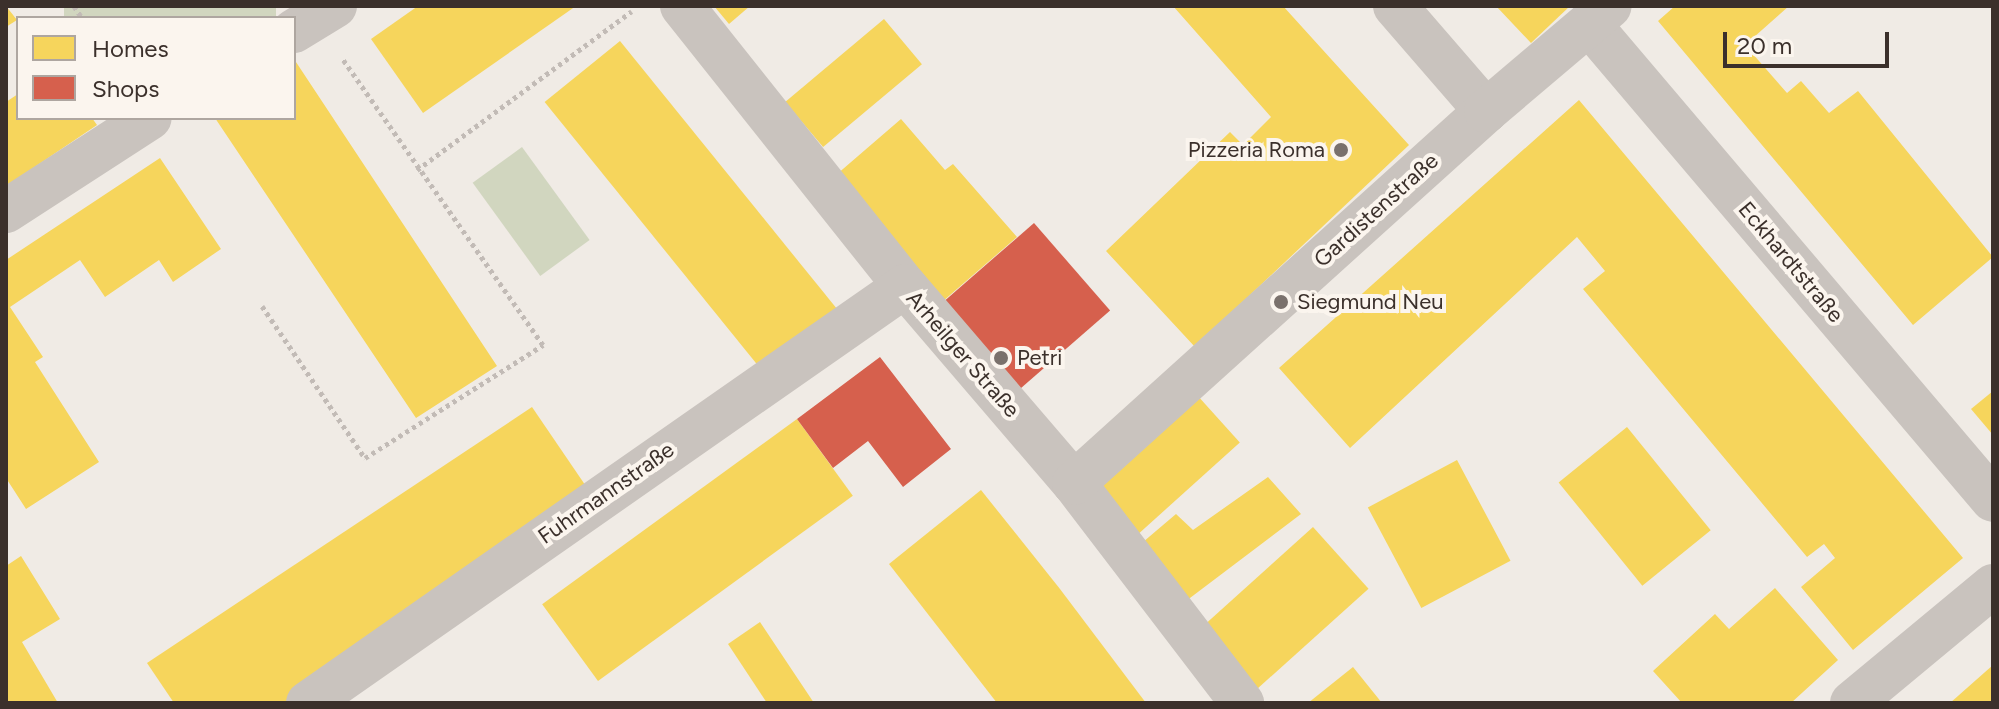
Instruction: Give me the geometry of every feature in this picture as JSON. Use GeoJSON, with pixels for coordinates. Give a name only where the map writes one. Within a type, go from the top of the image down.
{"type":"FeatureCollection","features":[{"type":"Feature","properties":{"kind":"street","name":"Arheilger Straße"},"geometry":{"type":"LineString","coordinates":[[682,6],[905,286],[1074,483],[1242,703]]}},
{"type":"Feature","properties":{"kind":"street"},"geometry":{"type":"LineString","coordinates":[[1395,6],[1486,111]]}},
{"type":"Feature","properties":{"kind":"street","name":"Gardistenstraße"},"geometry":{"type":"LineString","coordinates":[[1074,483],[1486,111],[1600,15]]}},
{"type":"Feature","properties":{"kind":"street","name":"Eckhardtstraße"},"geometry":{"type":"LineString","coordinates":[[1600,15],[1993,500]]}},
{"type":"Feature","properties":{"kind":"street"},"geometry":{"type":"LineString","coordinates":[[6,211],[147,120]]}},
{"type":"Feature","properties":{"kind":"street","name":"Fuhrmannstraße"},"geometry":{"type":"LineString","coordinates":[[308,703],[905,286]]}},
{"type":"Feature","properties":{"kind":"street"},"geometry":{"type":"LineString","coordinates":[[1852,703],[1993,586]]}},
{"type":"Feature","properties":{"kind":"path"},"geometry":{"type":"LineString","coordinates":[[417,170],[639,6]]}},
{"type":"Feature","properties":{"kind":"path"},"geometry":{"type":"LineString","coordinates":[[262,306],[365,458],[543,345],[417,170],[315,18]]}},
{"type":"Feature","properties":{"kind":"green space"},"geometry":{"type":"Polygon","coordinates":[[[64,6],[276,6],[276,16],[64,16],[64,6]]]}},
{"type":"Feature","properties":{"kind":"green space"},"geometry":{"type":"Polygon","coordinates":[[[522,147],[590,240],[540,276],[473,183],[522,147]]]}},
{"type":"Feature","properties":{"kind":"building: Homes"},"geometry":{"type":"Polygon","coordinates":[[[6,6],[16,21],[6,27],[6,6]]]}},
{"type":"Feature","properties":{"kind":"building: Homes"},"geometry":{"type":"Polygon","coordinates":[[[418,6],[576,6],[423,113],[371,39],[418,6]]]}},
{"type":"Feature","properties":{"kind":"building: Homes"},"geometry":{"type":"Polygon","coordinates":[[[714,6],[750,6],[729,24],[714,6]]]}},
{"type":"Feature","properties":{"kind":"building: Homes"},"geometry":{"type":"Polygon","coordinates":[[[1173,6],[1283,6],[1409,145],[1195,347],[1106,251],[1230,132],[1243,145],[1271,117],[1173,6]]]}},
{"type":"Feature","properties":{"kind":"building: Homes"},"geometry":{"type":"Polygon","coordinates":[[[1496,6],[1570,6],[1531,43],[1496,6]]]}},
{"type":"Feature","properties":{"kind":"building: Homes"},"geometry":{"type":"Polygon","coordinates":[[[1675,6],[1789,6],[1745,45],[1787,93],[1801,81],[1829,113],[1858,91],[1993,257],[1913,325],[1658,21],[1675,6]]]}},
{"type":"Feature","properties":{"kind":"building: Homes"},"geometry":{"type":"Polygon","coordinates":[[[884,19],[922,64],[823,147],[785,102],[884,19]]]}},
{"type":"Feature","properties":{"kind":"building: Homes"},"geometry":{"type":"Polygon","coordinates":[[[620,41],[842,315],[767,376],[545,102],[620,41]]]}},
{"type":"Feature","properties":{"kind":"building: Homes"},"geometry":{"type":"Polygon","coordinates":[[[296,62],[497,366],[416,418],[216,120],[296,120],[296,62]]]}},
{"type":"Feature","properties":{"kind":"building: Homes"},"geometry":{"type":"Polygon","coordinates":[[[16,95],[16,120],[93,120],[97,125],[8,185],[6,102],[16,95]]]}},
{"type":"Feature","properties":{"kind":"building: Homes"},"geometry":{"type":"Polygon","coordinates":[[[1579,100],[1963,558],[1853,650],[1801,587],[1835,558],[1824,544],[1807,557],[1583,289],[1605,271],[1577,237],[1350,448],[1279,368],[1579,100]]]}},
{"type":"Feature","properties":{"kind":"building: Homes"},"geometry":{"type":"Polygon","coordinates":[[[901,119],[945,170],[953,164],[1017,237],[942,302],[836,175],[901,119]]]}},
{"type":"Feature","properties":{"kind":"building: Homes"},"geometry":{"type":"Polygon","coordinates":[[[160,158],[221,249],[173,282],[159,260],[105,297],[80,260],[10,307],[43,357],[35,362],[99,462],[26,509],[6,478],[6,260],[160,158]]]}},
{"type":"Feature","properties":{"kind":"building: Homes"},"geometry":{"type":"Polygon","coordinates":[[[1993,391],[1993,435],[1971,409],[1993,391]]]}},
{"type":"Feature","properties":{"kind":"building: Homes"},"geometry":{"type":"Polygon","coordinates":[[[1197,395],[1240,443],[1138,534],[1095,487],[1197,395]]]}},
{"type":"Feature","properties":{"kind":"building: Homes"},"geometry":{"type":"Polygon","coordinates":[[[532,407],[594,498],[286,703],[174,703],[147,663],[532,407]]]}},
{"type":"Feature","properties":{"kind":"building: Homes"},"geometry":{"type":"Polygon","coordinates":[[[797,419],[853,496],[598,681],[542,604],[797,419]]]}},
{"type":"Feature","properties":{"kind":"building: Homes"},"geometry":{"type":"Polygon","coordinates":[[[1627,427],[1711,530],[1642,586],[1559,482],[1627,427]]]}},
{"type":"Feature","properties":{"kind":"building: Homes"},"geometry":{"type":"Polygon","coordinates":[[[1457,460],[1511,561],[1421,608],[1368,507],[1457,460]]]}},
{"type":"Feature","properties":{"kind":"building: Homes"},"geometry":{"type":"Polygon","coordinates":[[[1268,477],[1301,514],[1186,601],[1136,548],[1176,514],[1193,530],[1268,477]]]}},
{"type":"Feature","properties":{"kind":"building: Homes"},"geometry":{"type":"Polygon","coordinates":[[[981,490],[1146,703],[997,703],[889,564],[981,490]]]}},
{"type":"Feature","properties":{"kind":"building: Homes"},"geometry":{"type":"Polygon","coordinates":[[[1313,527],[1369,589],[1255,691],[1199,629],[1313,527]]]}},
{"type":"Feature","properties":{"kind":"building: Homes"},"geometry":{"type":"Polygon","coordinates":[[[21,556],[60,619],[22,642],[58,703],[6,703],[6,566],[21,556]]]}},
{"type":"Feature","properties":{"kind":"building: Homes"},"geometry":{"type":"Polygon","coordinates":[[[1775,588],[1838,660],[1791,703],[1682,703],[1653,671],[1715,614],[1729,629],[1775,588]]]}},
{"type":"Feature","properties":{"kind":"building: Homes"},"geometry":{"type":"Polygon","coordinates":[[[760,622],[814,703],[767,703],[728,644],[760,622]]]}},
{"type":"Feature","properties":{"kind":"building: Homes"},"geometry":{"type":"Polygon","coordinates":[[[1993,665],[1993,703],[1950,703],[1993,665]]]}},
{"type":"Feature","properties":{"kind":"building: Homes"},"geometry":{"type":"Polygon","coordinates":[[[1353,667],[1382,703],[1308,703],[1353,667]]]}},
{"type":"Feature","properties":{"kind":"building: Shops"},"geometry":{"type":"Polygon","coordinates":[[[1034,223],[1110,311],[1019,390],[943,302],[1034,223]]]}},
{"type":"Feature","properties":{"kind":"building: Shops"},"geometry":{"type":"Polygon","coordinates":[[[880,357],[951,449],[903,487],[868,441],[833,468],[797,419],[880,357]]]}},
{"type":"Feature","properties":{"kind":"place","name":"Pizzeria Roma"},"geometry":{"type":"Point","coordinates":[1341,150]}},
{"type":"Feature","properties":{"kind":"place","name":"Siegmund Neu"},"geometry":{"type":"Point","coordinates":[1281,302]}},
{"type":"Feature","properties":{"kind":"place","name":"Petri"},"geometry":{"type":"Point","coordinates":[1001,358]}}]}
